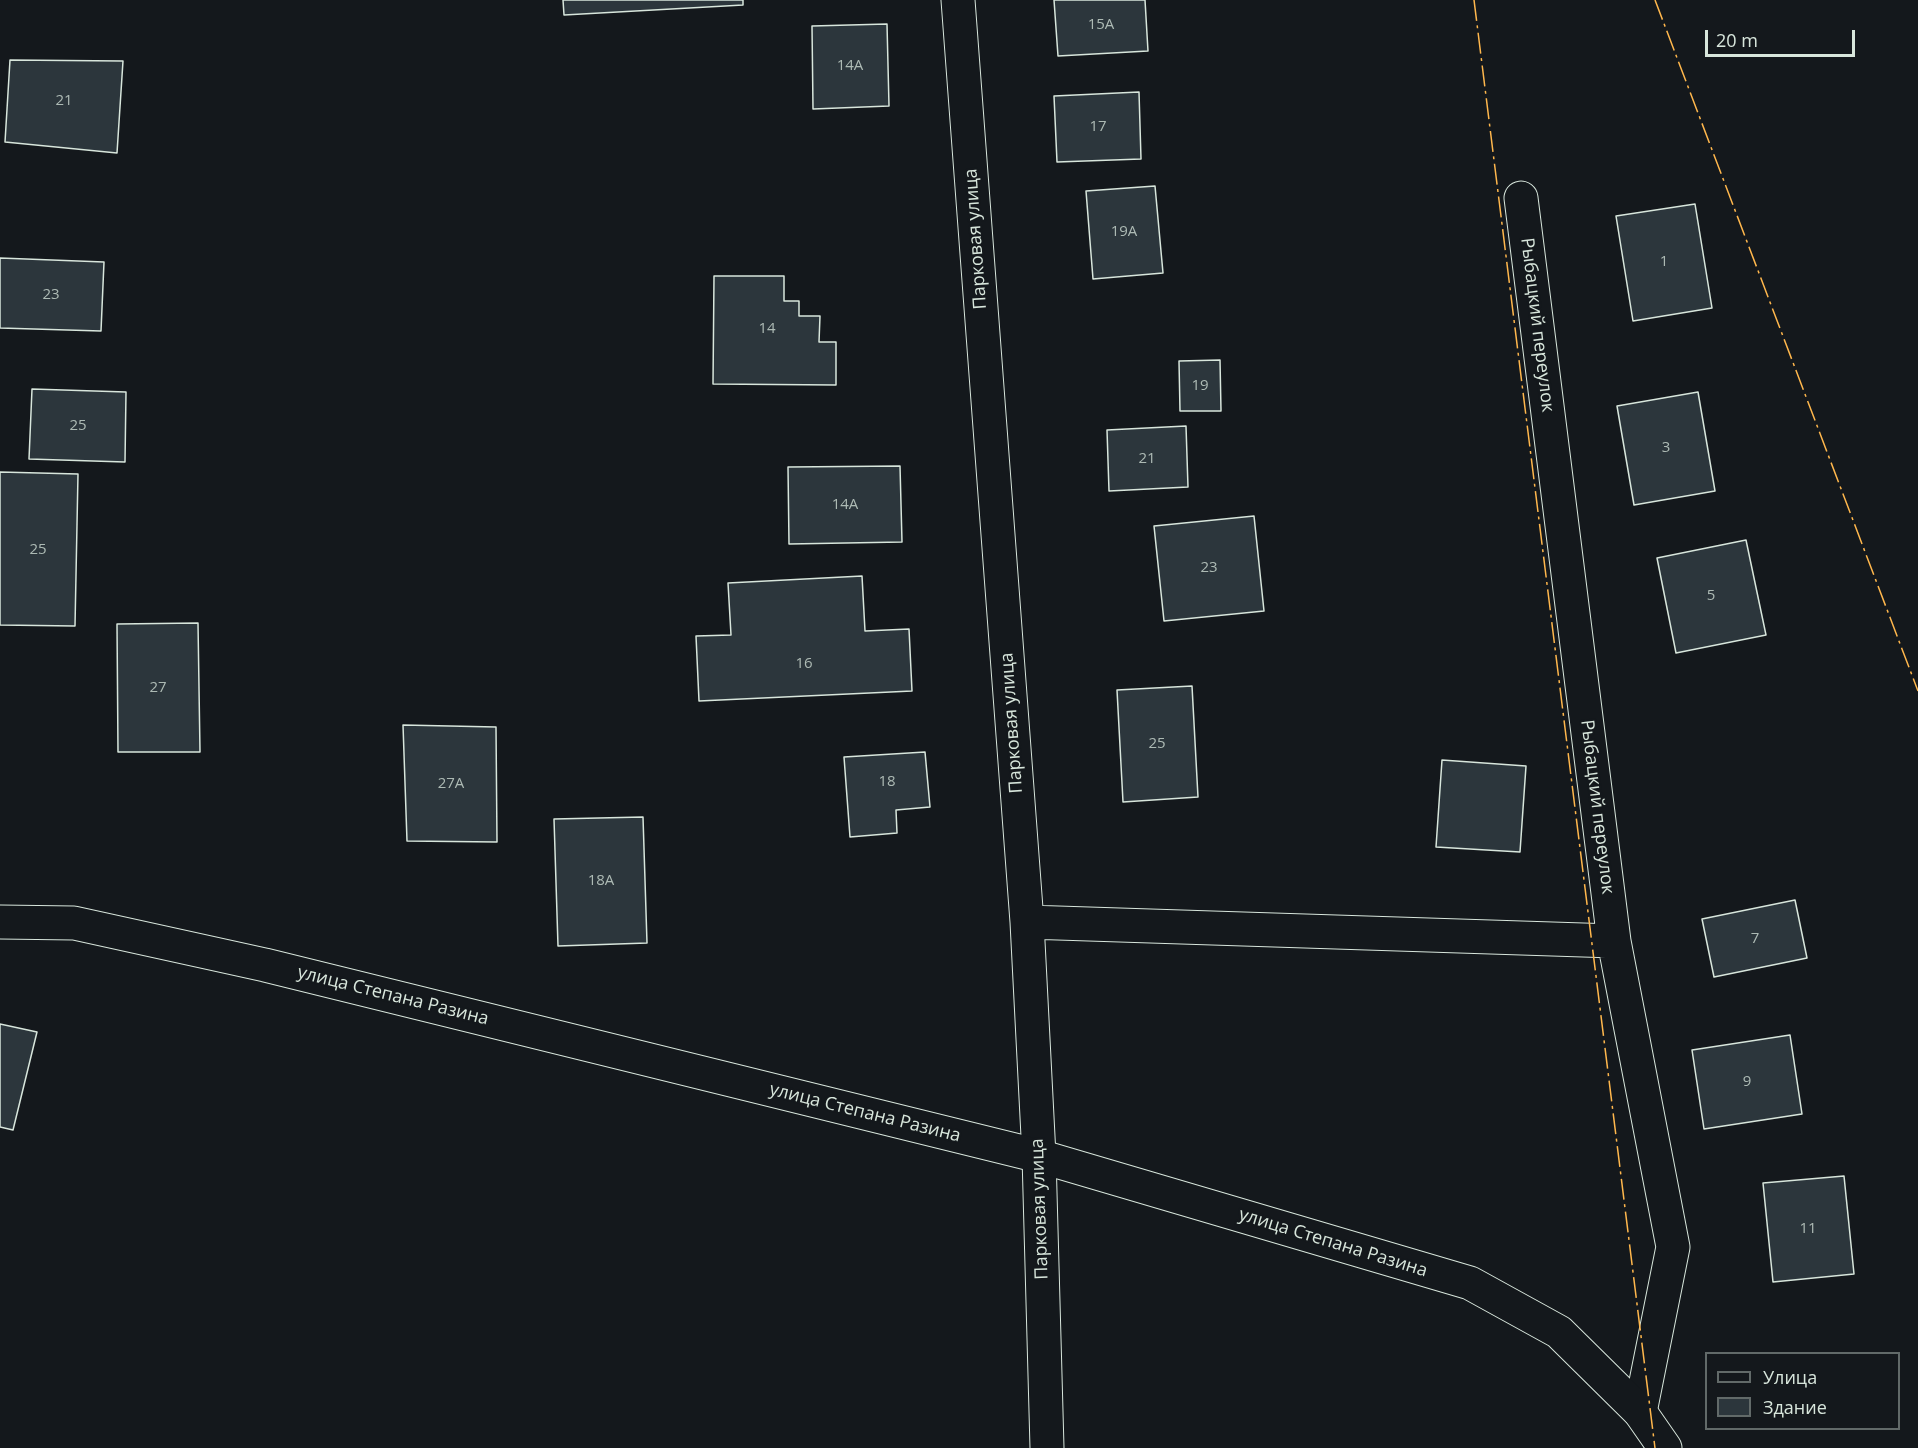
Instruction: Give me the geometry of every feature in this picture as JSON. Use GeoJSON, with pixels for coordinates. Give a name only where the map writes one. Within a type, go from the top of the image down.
{"type":"FeatureCollection","features":[{"type":"Feature","properties":{"kind":"street","name":"Парковая улица"},"geometry":{"type":"LineString","coordinates":[[958,0],[1027,921],[1039,1156],[1047,1448]]}},
{"type":"Feature","properties":{"kind":"street","name":"Рыбацкий переулок"},"geometry":{"type":"LineString","coordinates":[[1521,198],[1614,941],[1673,1247],[1640,1412]]}},
{"type":"Feature","properties":{"kind":"street"},"geometry":{"type":"LineString","coordinates":[[1027,921],[1614,941]]}},
{"type":"Feature","properties":{"kind":"street","name":"улица Степана Разина"},"geometry":{"type":"LineString","coordinates":[[0,922],[74,923],[265,965],[1039,1156],[1470,1283],[1559,1332],[1640,1412],[1665,1448]]}},
{"type":"Feature","properties":{"kind":"building"},"geometry":{"type":"Polygon","coordinates":[[[563,0],[743,0],[743,5],[564,15],[563,0]]]}},
{"type":"Feature","properties":{"kind":"building"},"geometry":{"type":"Polygon","coordinates":[[[1054,0],[1145,0],[1148,51],[1058,56],[1054,0]]]}},
{"type":"Feature","properties":{"kind":"building"},"geometry":{"type":"Polygon","coordinates":[[[887,24],[889,106],[813,109],[812,26],[887,24]]]}},
{"type":"Feature","properties":{"kind":"building"},"geometry":{"type":"Polygon","coordinates":[[[10,60],[123,61],[117,153],[5,142],[10,60]]]}},
{"type":"Feature","properties":{"kind":"building"},"geometry":{"type":"Polygon","coordinates":[[[1139,92],[1141,159],[1057,162],[1054,96],[1139,92]]]}},
{"type":"Feature","properties":{"kind":"building"},"geometry":{"type":"Polygon","coordinates":[[[1155,186],[1163,273],[1093,279],[1086,191],[1155,186]]]}},
{"type":"Feature","properties":{"kind":"building"},"geometry":{"type":"Polygon","coordinates":[[[1695,204],[1712,308],[1633,321],[1616,216],[1695,204]]]}},
{"type":"Feature","properties":{"kind":"building"},"geometry":{"type":"Polygon","coordinates":[[[0,258],[104,262],[101,331],[0,328],[0,258]]]}},
{"type":"Feature","properties":{"kind":"building"},"geometry":{"type":"Polygon","coordinates":[[[714,276],[784,276],[784,301],[799,301],[799,316],[820,316],[819,342],[836,342],[836,385],[713,384],[714,276]]]}},
{"type":"Feature","properties":{"kind":"building"},"geometry":{"type":"Polygon","coordinates":[[[1220,360],[1221,411],[1180,411],[1179,361],[1220,360]]]}},
{"type":"Feature","properties":{"kind":"building"},"geometry":{"type":"Polygon","coordinates":[[[32,389],[126,392],[125,462],[29,459],[32,389]]]}},
{"type":"Feature","properties":{"kind":"building"},"geometry":{"type":"Polygon","coordinates":[[[1698,392],[1715,491],[1634,505],[1617,406],[1698,392]]]}},
{"type":"Feature","properties":{"kind":"building"},"geometry":{"type":"Polygon","coordinates":[[[1186,426],[1188,487],[1109,491],[1107,430],[1186,426]]]}},
{"type":"Feature","properties":{"kind":"building"},"geometry":{"type":"Polygon","coordinates":[[[900,466],[902,542],[789,544],[788,467],[900,466]]]}},
{"type":"Feature","properties":{"kind":"building"},"geometry":{"type":"Polygon","coordinates":[[[0,472],[78,474],[75,626],[0,625],[0,472]]]}},
{"type":"Feature","properties":{"kind":"building"},"geometry":{"type":"Polygon","coordinates":[[[1254,516],[1264,611],[1164,621],[1154,526],[1254,516]]]}},
{"type":"Feature","properties":{"kind":"building"},"geometry":{"type":"Polygon","coordinates":[[[1746,540],[1766,635],[1676,653],[1657,558],[1746,540]]]}},
{"type":"Feature","properties":{"kind":"building"},"geometry":{"type":"Polygon","coordinates":[[[862,576],[865,631],[909,629],[912,691],[699,701],[696,636],[731,635],[728,583],[862,576]]]}},
{"type":"Feature","properties":{"kind":"building"},"geometry":{"type":"Polygon","coordinates":[[[198,623],[200,752],[118,752],[117,624],[198,623]]]}},
{"type":"Feature","properties":{"kind":"building"},"geometry":{"type":"Polygon","coordinates":[[[1192,686],[1198,797],[1123,802],[1117,690],[1192,686]]]}},
{"type":"Feature","properties":{"kind":"building"},"geometry":{"type":"Polygon","coordinates":[[[403,725],[496,727],[497,842],[407,841],[403,725]]]}},
{"type":"Feature","properties":{"kind":"building"},"geometry":{"type":"Polygon","coordinates":[[[925,752],[930,807],[896,810],[897,833],[850,837],[844,757],[925,752]]]}},
{"type":"Feature","properties":{"kind":"building"},"geometry":{"type":"Polygon","coordinates":[[[1442,760],[1526,766],[1520,852],[1436,847],[1442,760]]]}},
{"type":"Feature","properties":{"kind":"building"},"geometry":{"type":"Polygon","coordinates":[[[643,817],[647,943],[558,946],[554,819],[643,817]]]}},
{"type":"Feature","properties":{"kind":"building"},"geometry":{"type":"Polygon","coordinates":[[[1795,900],[1807,958],[1714,977],[1702,919],[1795,900]]]}},
{"type":"Feature","properties":{"kind":"building"},"geometry":{"type":"Polygon","coordinates":[[[0,1024],[37,1032],[13,1130],[0,1127],[0,1024]]]}},
{"type":"Feature","properties":{"kind":"building"},"geometry":{"type":"Polygon","coordinates":[[[1790,1035],[1802,1114],[1704,1129],[1692,1050],[1790,1035]]]}},
{"type":"Feature","properties":{"kind":"building"},"geometry":{"type":"Polygon","coordinates":[[[1844,1176],[1854,1274],[1773,1282],[1763,1183],[1844,1176]]]}},
{"type":"Feature","properties":{"kind":"power"},"geometry":{"type":"LineString","coordinates":[[1474,0],[1655,1448]]}},
{"type":"Feature","properties":{"kind":"power"},"geometry":{"type":"LineString","coordinates":[[1655,0],[1918,691]]}}]}
